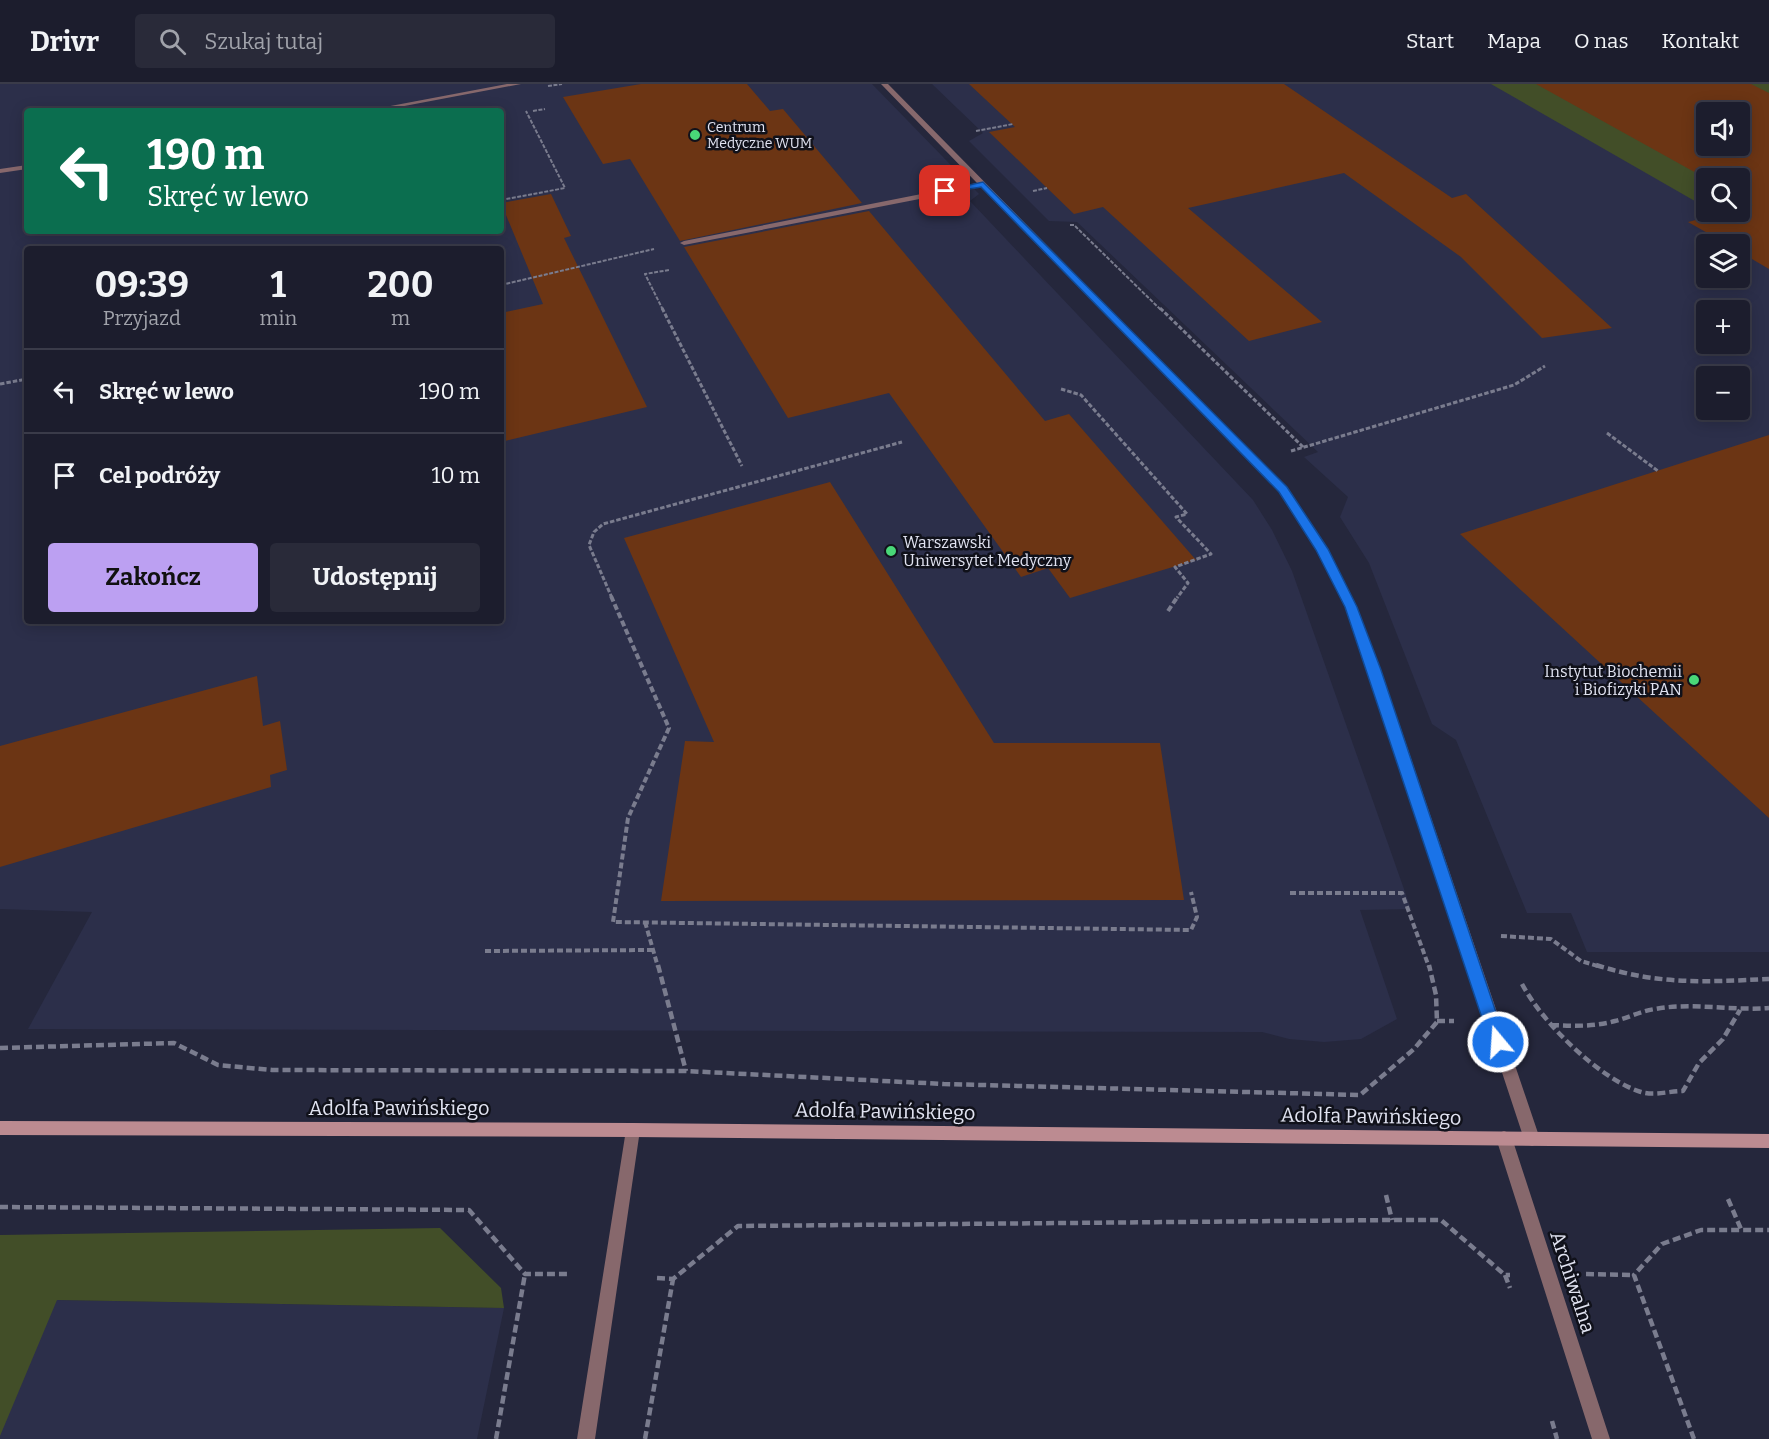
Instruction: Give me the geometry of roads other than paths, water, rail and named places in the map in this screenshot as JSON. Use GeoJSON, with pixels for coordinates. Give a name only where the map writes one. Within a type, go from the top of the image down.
{"type":"FeatureCollection","features":[{"type":"Feature","properties":{"kind":"street"},"geometry":{"type":"LineString","coordinates":[[384,108],[518,84]]}},
{"type":"Feature","properties":{"kind":"street"},"geometry":{"type":"LineString","coordinates":[[884,84],[1283,490],[1322,549],[1351,607],[1409,766],[1505,1063],[1532,1139]]}},
{"type":"Feature","properties":{"kind":"street"},"geometry":{"type":"LineString","coordinates":[[0,171],[24,167]]}},
{"type":"Feature","properties":{"kind":"street"},"geometry":{"type":"LineString","coordinates":[[684,243],[983,184]]}},
{"type":"Feature","properties":{"kind":"street","name":"Adolfa Pawińskiego"},"geometry":{"type":"LineString","coordinates":[[0,1128],[633,1130],[1769,1141]]}},
{"type":"Feature","properties":{"kind":"street"},"geometry":{"type":"LineString","coordinates":[[586,1439],[633,1130]]}},
{"type":"Feature","properties":{"kind":"street","name":"Archiwalna"},"geometry":{"type":"LineString","coordinates":[[1504,1138],[1601,1439]]}},
{"type":"Feature","properties":{"kind":"place","name":"Centrum Medyczne WUM"},"geometry":{"type":"Point","coordinates":[695,135]}},
{"type":"Feature","properties":{"kind":"place","name":"Warszawski Uniwersytet Medyczny"},"geometry":{"type":"Point","coordinates":[891,551]}},
{"type":"Feature","properties":{"kind":"place","name":"Instytut Biochemii i Biofizyki PAN"},"geometry":{"type":"Point","coordinates":[1694,680]}}]}
